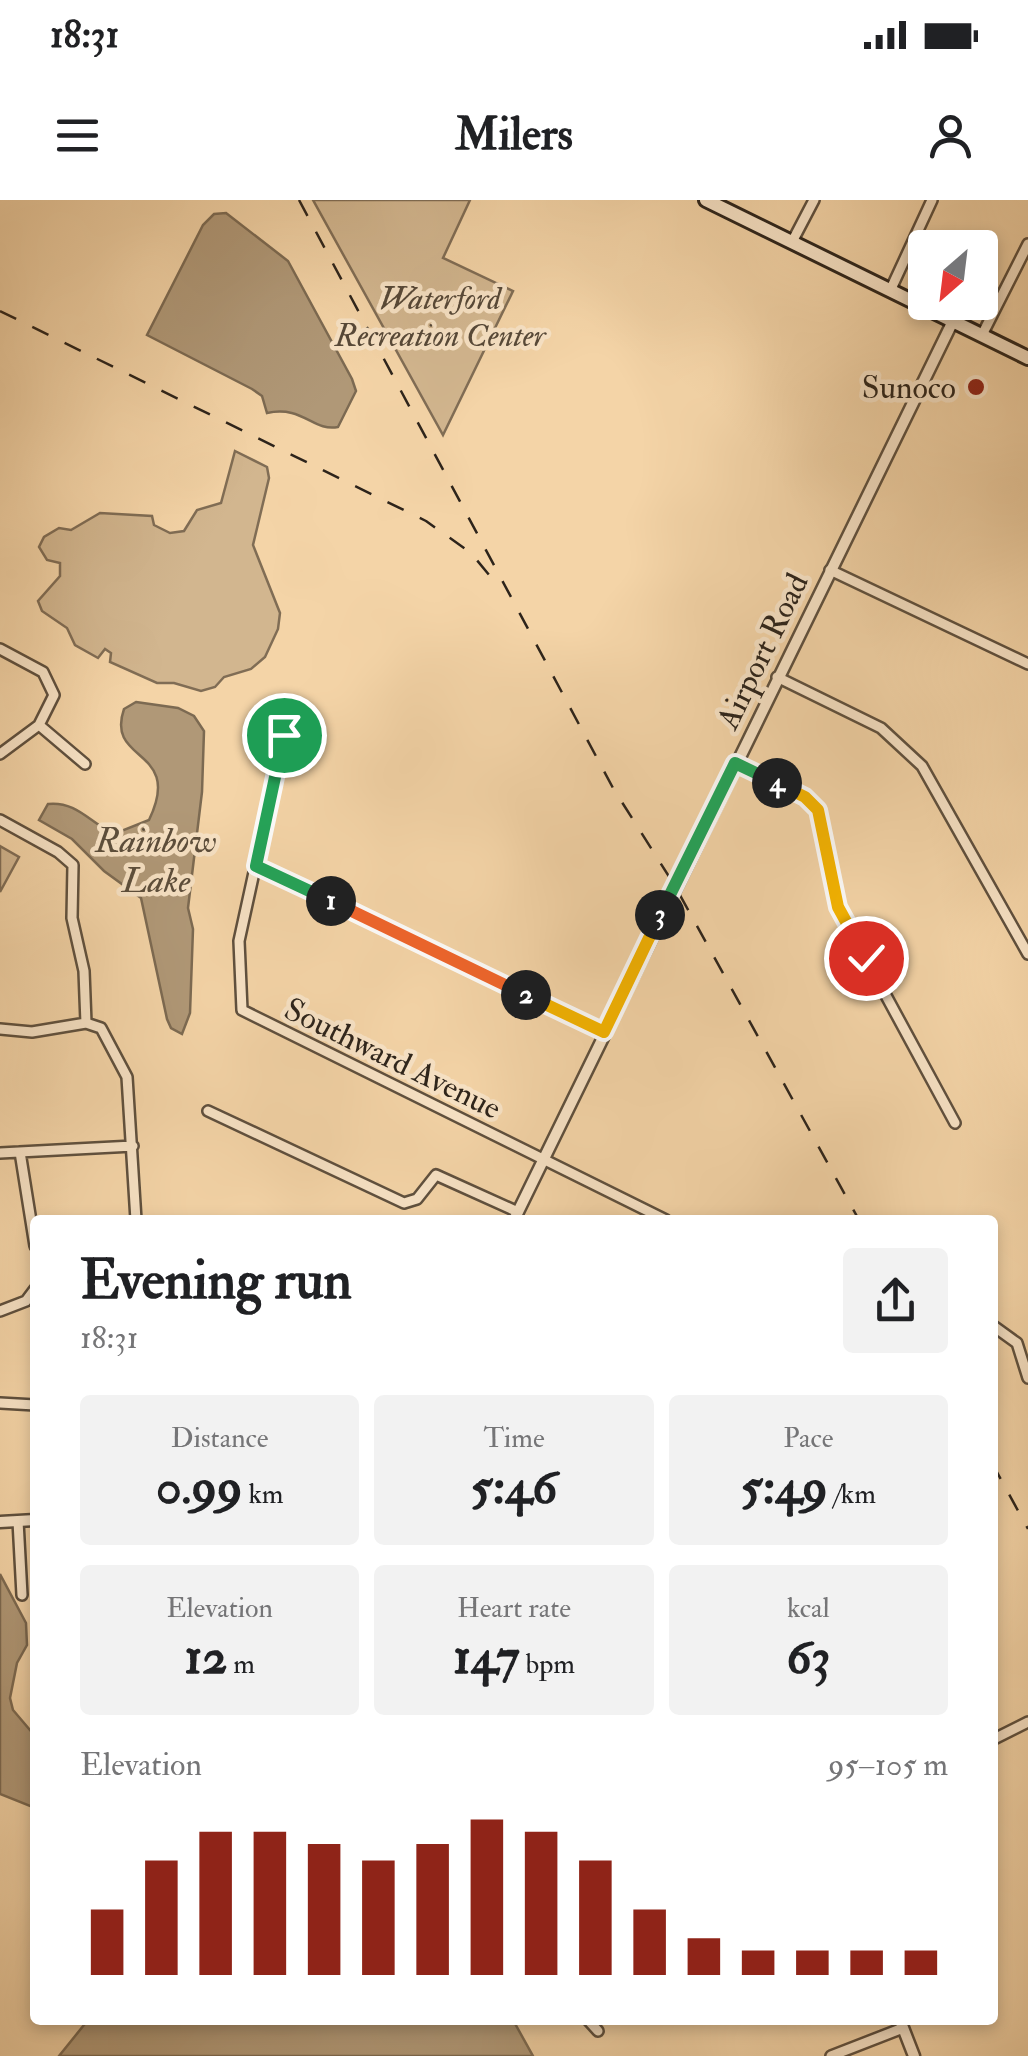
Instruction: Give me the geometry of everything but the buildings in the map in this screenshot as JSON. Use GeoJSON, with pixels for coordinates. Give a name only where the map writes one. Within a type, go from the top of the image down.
{"type":"FeatureCollection","features":[{"type":"Feature","properties":{"kind":"main road"},"geometry":{"type":"LineString","coordinates":[[706,200],[1028,358]]}},
{"type":"Feature","properties":{"kind":"street"},"geometry":{"type":"LineString","coordinates":[[792,242],[814,200]]}},
{"type":"Feature","properties":{"kind":"street"},"geometry":{"type":"LineString","coordinates":[[890,291],[932,200]]}},
{"type":"Feature","properties":{"kind":"street"},"geometry":{"type":"LineString","coordinates":[[982,335],[1028,244]]}},
{"type":"Feature","properties":{"kind":"street","name":"Airport Road"},"geometry":{"type":"LineString","coordinates":[[516,1215],[953,321]]}},
{"type":"Feature","properties":{"kind":"street"},"geometry":{"type":"LineString","coordinates":[[830,570],[1028,664]]}},
{"type":"Feature","properties":{"kind":"street"},"geometry":{"type":"LineString","coordinates":[[0,649],[36,667],[52,684],[52,705],[39,726],[0,754]]}},
{"type":"Feature","properties":{"kind":"street"},"geometry":{"type":"LineString","coordinates":[[777,677],[882,728],[922,766],[1028,954]]}},
{"type":"Feature","properties":{"kind":"street"},"geometry":{"type":"LineString","coordinates":[[39,726],[86,764]]}},
{"type":"Feature","properties":{"kind":"street","name":"Southward Avenue"},"geometry":{"type":"LineString","coordinates":[[284,735],[239,941],[240,1000],[245,1013],[656,1215]]}},
{"type":"Feature","properties":{"kind":"street"},"geometry":{"type":"LineString","coordinates":[[735,763],[805,797],[818,810],[838,907],[955,1123]]}},
{"type":"Feature","properties":{"kind":"street"},"geometry":{"type":"LineString","coordinates":[[0,820],[58,852],[73,866],[72,918],[84,970],[86,1023]]}},
{"type":"Feature","properties":{"kind":"street"},"geometry":{"type":"LineString","coordinates":[[256,866],[604,1032]]}},
{"type":"Feature","properties":{"kind":"street"},"geometry":{"type":"LineString","coordinates":[[0,1029],[32,1032],[86,1023],[101,1028],[124,1064],[136,1215]]}},
{"type":"Feature","properties":{"kind":"street"},"geometry":{"type":"LineString","coordinates":[[208,1111],[404,1203],[416,1199],[436,1175],[514,1215]]}},
{"type":"Feature","properties":{"kind":"street"},"geometry":{"type":"LineString","coordinates":[[0,1152],[133,1146]]}},
{"type":"Feature","properties":{"kind":"street"},"geometry":{"type":"LineString","coordinates":[[20,1152],[30,1215]]}},
{"type":"Feature","properties":{"kind":"street"},"geometry":{"type":"LineString","coordinates":[[0,1311],[30,1295]]}},
{"type":"Feature","properties":{"kind":"street"},"geometry":{"type":"LineString","coordinates":[[998,1329],[1022,1343],[1028,1378]]}},
{"type":"Feature","properties":{"kind":"street"},"geometry":{"type":"LineString","coordinates":[[0,1403],[30,1405]]}},
{"type":"Feature","properties":{"kind":"street"},"geometry":{"type":"LineString","coordinates":[[0,1522],[30,1520]]}},
{"type":"Feature","properties":{"kind":"street"},"geometry":{"type":"LineString","coordinates":[[18,1521],[22,1595]]}},
{"type":"Feature","properties":{"kind":"street"},"geometry":{"type":"LineString","coordinates":[[998,1737],[1028,1722]]}},
{"type":"Feature","properties":{"kind":"street"},"geometry":{"type":"LineString","coordinates":[[593,2025],[598,2030]]}},
{"type":"Feature","properties":{"kind":"street"},"geometry":{"type":"LineString","coordinates":[[831,2056],[900,2025]]}},
{"type":"Feature","properties":{"kind":"street"},"geometry":{"type":"LineString","coordinates":[[902,2025],[914,2056]]}},
{"type":"Feature","properties":{"kind":"green space","name":"Waterford Recreation Center"},"geometry":{"type":"Polygon","coordinates":[[[313,200],[470,200],[443,258],[513,291],[443,435],[313,200]]]}},
{"type":"Feature","properties":{"kind":"green space"},"geometry":{"type":"Polygon","coordinates":[[[235,451],[267,467],[269,478],[253,545],[280,613],[278,629],[265,657],[251,669],[224,677],[215,687],[201,691],[174,683],[157,683],[110,662],[111,653],[105,649],[98,658],[75,645],[67,628],[42,611],[38,601],[60,576],[60,563],[47,560],[39,547],[44,537],[59,528],[71,530],[100,513],[152,516],[154,525],[170,533],[184,531],[197,510],[221,503],[235,451]]]}},
{"type":"Feature","properties":{"kind":"green space"},"geometry":{"type":"Polygon","coordinates":[[[0,846],[19,857],[0,892],[0,846]]]}},
{"type":"Feature","properties":{"kind":"water"},"geometry":{"type":"Polygon","coordinates":[[[226,213],[288,261],[352,379],[356,391],[338,427],[321,426],[290,413],[267,413],[262,396],[252,389],[147,335],[203,225],[214,214],[226,213]]]}},
{"type":"Feature","properties":{"kind":"water","name":"Rainbow Lake"},"geometry":{"type":"Polygon","coordinates":[[[136,702],[178,708],[194,716],[204,731],[202,792],[188,908],[193,929],[190,1013],[182,1034],[171,1028],[167,1019],[141,898],[104,871],[72,839],[39,820],[48,804],[58,804],[75,809],[114,834],[149,820],[157,797],[157,780],[151,767],[125,739],[121,727],[124,709],[136,702]]]}},
{"type":"Feature","properties":{"kind":"water"},"geometry":{"type":"Polygon","coordinates":[[[0,1574],[26,1623],[27,1645],[17,1663],[10,1698],[13,1710],[30,1730],[30,1806],[0,1794],[0,1574]]]}},
{"type":"Feature","properties":{"kind":"water"},"geometry":{"type":"Polygon","coordinates":[[[84,2025],[516,2025],[533,2056],[59,2056],[84,2025]]]}},
{"type":"Feature","properties":{"kind":"railway"},"geometry":{"type":"LineString","coordinates":[[299,200],[613,788],[675,886],[856,1215]]}},
{"type":"Feature","properties":{"kind":"railway"},"geometry":{"type":"LineString","coordinates":[[0,311],[426,521],[471,553],[490,576]]}},
{"type":"Feature","properties":{"kind":"railway"},"geometry":{"type":"LineString","coordinates":[[998,1474],[1028,1529]]}},
{"type":"Feature","properties":{"kind":"place","name":"Sunoco"},"geometry":{"type":"Point","coordinates":[976,387]}},
{"type":"Feature","properties":{"kind":"route"},"geometry":{"type":"LineString","coordinates":[[284,735],[256,866],[604,1032],[735,763],[814,804],[824,832],[838,907],[866,958]]}}]}
